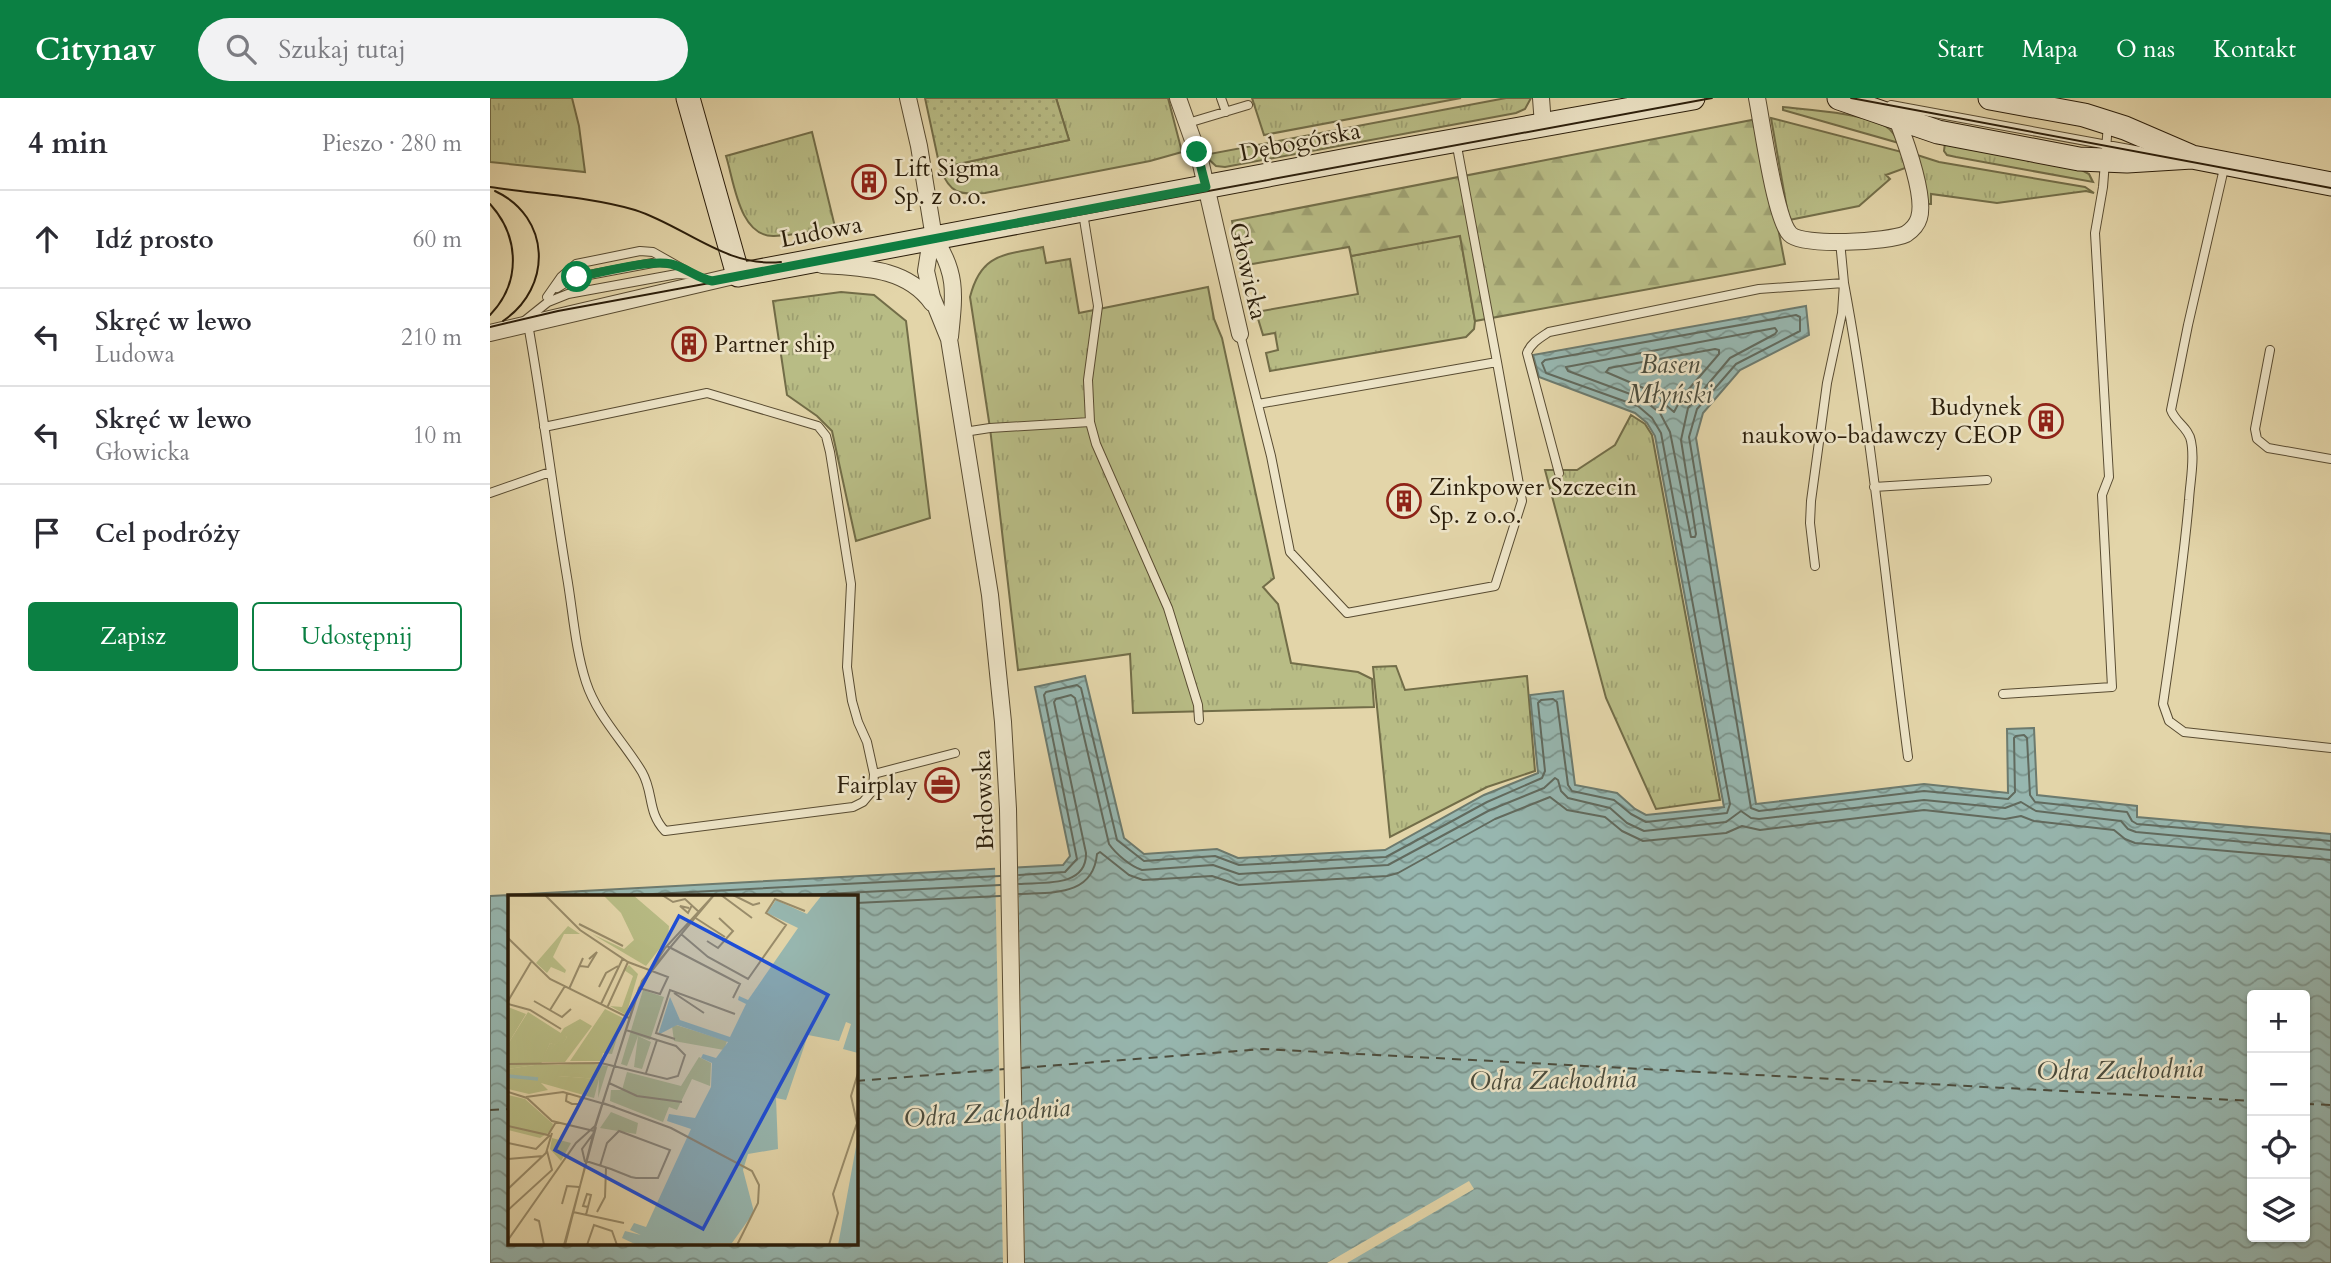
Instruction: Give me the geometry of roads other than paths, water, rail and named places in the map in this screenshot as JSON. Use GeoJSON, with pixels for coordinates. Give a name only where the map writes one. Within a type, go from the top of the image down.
{"type":"FeatureCollection","features":[{"type":"Feature","properties":{"kind":"street"},"geometry":{"type":"LineString","coordinates":[[688,98],[738,275]]}},
{"type":"Feature","properties":{"kind":"street"},"geometry":{"type":"LineString","coordinates":[[908,98],[934,237]]}},
{"type":"Feature","properties":{"kind":"street","name":"Głowicka"},"geometry":{"type":"LineString","coordinates":[[1178,98],[1206,187],[1240,334]]}},
{"type":"Feature","properties":{"kind":"street"},"geometry":{"type":"LineString","coordinates":[[1541,98],[1543,125]]}},
{"type":"Feature","properties":{"kind":"street","name":"Dębogórska"},"geometry":{"type":"LineString","coordinates":[[1206,187],[1693,98]]}},
{"type":"Feature","properties":{"kind":"street"},"geometry":{"type":"LineString","coordinates":[[1757,98],[1780,214],[1785,228],[1801,240],[1892,238],[1904,235],[1915,226],[1921,209],[1919,198],[1907,149],[1890,107]]}},
{"type":"Feature","properties":{"kind":"street"},"geometry":{"type":"LineString","coordinates":[[1839,98],[1890,107],[1948,135],[2079,159],[2107,143],[2185,158]]}},
{"type":"Feature","properties":{"kind":"street"},"geometry":{"type":"LineString","coordinates":[[1990,98],[2084,115],[2107,143],[2331,184]]}},
{"type":"Feature","properties":{"kind":"street","name":"Ludowa"},"geometry":{"type":"LineString","coordinates":[[490,333],[524,322],[704,279],[738,275],[1206,187]]}},
{"type":"Feature","properties":{"kind":"street","name":"Brdowska"},"geometry":{"type":"LineString","coordinates":[[934,237],[926,271],[929,287],[949,339],[989,585],[999,670],[1008,838],[1016,1263]]}},
{"type":"Feature","properties":{"kind":"street","name":"Brdowska"},"geometry":{"type":"LineString","coordinates":[[934,237],[952,273],[953,305],[949,339]]}},
{"type":"Feature","properties":{"kind":"street","name":"Brdowska"},"geometry":{"type":"LineString","coordinates":[[799,263],[898,275],[924,293],[940,317]]}},
{"type":"Feature","properties":{"kind":"lane"},"geometry":{"type":"LineString","coordinates":[[1222,98],[1226,112]]}},
{"type":"Feature","properties":{"kind":"lane"},"geometry":{"type":"LineString","coordinates":[[1851,98],[1890,107]]}},
{"type":"Feature","properties":{"kind":"lane"},"geometry":{"type":"LineString","coordinates":[[1188,123],[1248,105]]}},
{"type":"Feature","properties":{"kind":"lane"},"geometry":{"type":"LineString","coordinates":[[1258,404],[1497,362],[1456,140]]}},
{"type":"Feature","properties":{"kind":"lane"},"geometry":{"type":"LineString","coordinates":[[2003,694],[2112,687],[2102,495],[2109,477],[2095,233],[2107,143]]}},
{"type":"Feature","properties":{"kind":"lane"},"geometry":{"type":"LineString","coordinates":[[2225,163],[2171,410],[2191,440],[2192,463],[2184,565],[2163,704],[2169,721],[2184,732],[2331,748]]}},
{"type":"Feature","properties":{"kind":"lane"},"geometry":{"type":"LineString","coordinates":[[1082,210],[1098,306],[1088,380],[1090,422],[1096,444],[1168,608],[1198,705],[1199,720]]}},
{"type":"Feature","properties":{"kind":"lane"},"geometry":{"type":"LineString","coordinates":[[1840,241],[1908,757]]}},
{"type":"Feature","properties":{"kind":"lane"},"geometry":{"type":"LineString","coordinates":[[544,427],[706,393],[818,426],[826,436],[830,452],[851,584],[848,667],[852,701],[874,774],[873,790],[863,802],[853,807],[665,831],[651,809],[644,775],[599,710],[586,683],[524,322],[568,269],[587,260],[645,250],[704,279]]}},
{"type":"Feature","properties":{"kind":"lane"},"geometry":{"type":"LineString","coordinates":[[547,297],[561,285],[577,277],[658,262],[681,268]]}},
{"type":"Feature","properties":{"kind":"lane"},"geometry":{"type":"LineString","coordinates":[[1559,473],[1527,353],[1539,338],[1549,332],[1759,289],[1844,283]]}},
{"type":"Feature","properties":{"kind":"lane"},"geometry":{"type":"LineString","coordinates":[[1815,566],[1810,523],[1811,501],[1827,383],[1842,313],[1844,283]]}},
{"type":"Feature","properties":{"kind":"lane","name":"Głowicka"},"geometry":{"type":"LineString","coordinates":[[1240,334],[1271,456],[1290,552],[1347,613],[1494,586],[1522,501],[1497,362]]}},
{"type":"Feature","properties":{"kind":"lane"},"geometry":{"type":"LineString","coordinates":[[2270,350],[2255,429],[2257,439],[2268,448],[2331,459]]}},
{"type":"Feature","properties":{"kind":"lane"},"geometry":{"type":"LineString","coordinates":[[964,432],[1090,422]]}},
{"type":"Feature","properties":{"kind":"lane"},"geometry":{"type":"LineString","coordinates":[[490,493],[550,472]]}},
{"type":"Feature","properties":{"kind":"lane"},"geometry":{"type":"LineString","coordinates":[[1874,487],[1987,480]]}},
{"type":"Feature","properties":{"kind":"lane"},"geometry":{"type":"LineString","coordinates":[[874,774],[955,753]]}},
{"type":"Feature","properties":{"kind":"water"},"geometry":{"type":"Polygon","coordinates":[[[1806,306],[1809,335],[1740,370],[1703,413],[1696,438],[1756,804],[1924,784],[2008,793],[2007,729],[2034,728],[2037,795],[2137,806],[2137,817],[2331,834],[2331,1263],[490,1263],[490,896],[508,895],[508,1246],[858,1246],[858,895],[508,895],[1063,865],[1070,856],[1035,687],[1085,676],[1124,838],[1144,854],[1217,849],[1238,858],[1385,850],[1484,795],[1538,773],[1530,695],[1563,691],[1575,785],[1617,793],[1646,815],[1724,807],[1655,436],[1647,423],[1635,413],[1539,377],[1533,355],[1806,306]]]}},
{"type":"Feature","properties":{"kind":"tram line"},"geometry":{"type":"LineString","coordinates":[[490,327],[558,311],[1712,98]]}},
{"type":"Feature","properties":{"kind":"tram line"},"geometry":{"type":"LineString","coordinates":[[1851,98],[2331,188]]}},
{"type":"Feature","properties":{"kind":"tram line"},"geometry":{"type":"LineString","coordinates":[[490,187],[582,199],[635,210],[742,259],[781,262]]}},
{"type":"Feature","properties":{"kind":"tram line"},"geometry":{"type":"LineString","coordinates":[[495,191],[513,203],[527,218],[539,253],[531,290],[519,307],[503,321]]}},
{"type":"Feature","properties":{"kind":"tram line"},"geometry":{"type":"LineString","coordinates":[[490,204],[507,231],[513,260],[507,289],[490,315]]}},
{"type":"Feature","properties":{"kind":"place","name":"Lift Sigma Sp. z o.o."},"geometry":{"type":"Point","coordinates":[869,182]}},
{"type":"Feature","properties":{"kind":"place","name":"Partner ship"},"geometry":{"type":"Point","coordinates":[689,344]}},
{"type":"Feature","properties":{"kind":"place","name":"Budynek naukowo-badawczy CEOP"},"geometry":{"type":"Point","coordinates":[2046,421]}},
{"type":"Feature","properties":{"kind":"place","name":"Zinkpower Szczecin Sp. z o.o."},"geometry":{"type":"Point","coordinates":[1404,501]}},
{"type":"Feature","properties":{"kind":"place","name":"Fairplay"},"geometry":{"type":"Point","coordinates":[942,785]}},
{"type":"Feature","properties":{"kind":"water label","name":"Basen Młyński"},"geometry":{"type":"Point","coordinates":[1670,379]}},
{"type":"Feature","properties":{"kind":"water label","name":"Odra Zachodnia"},"geometry":{"type":"Point","coordinates":[2120,1070]}},
{"type":"Feature","properties":{"kind":"water label","name":"Odra Zachodnia"},"geometry":{"type":"Point","coordinates":[1553,1080]}},
{"type":"Feature","properties":{"kind":"water label","name":"Odra Zachodnia"},"geometry":{"type":"Point","coordinates":[987,1113]}}]}
